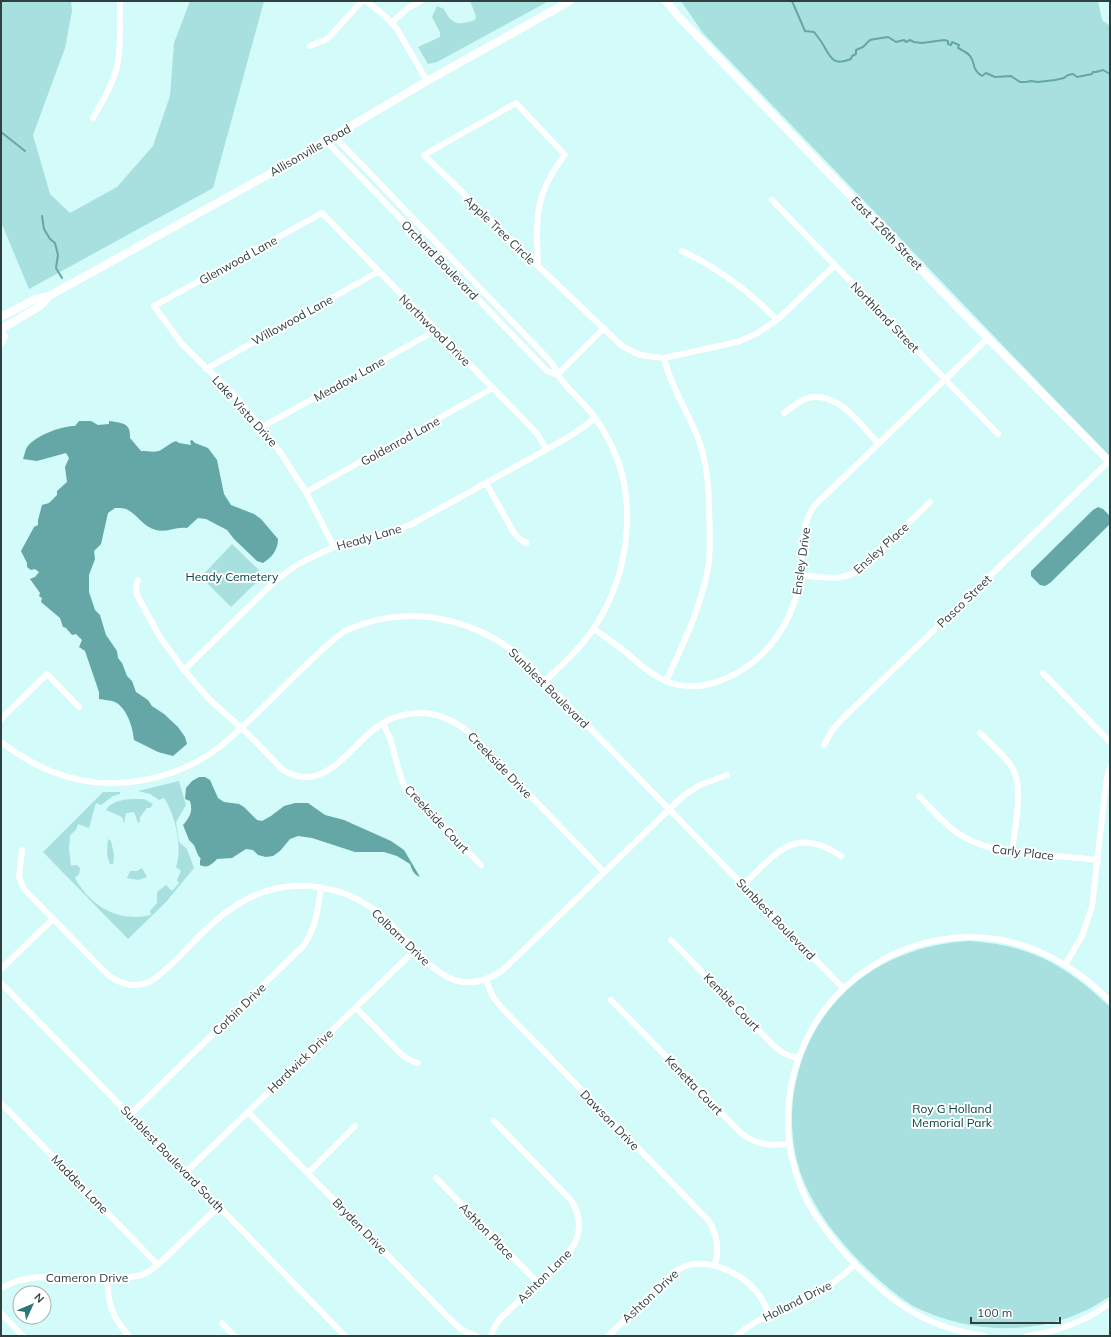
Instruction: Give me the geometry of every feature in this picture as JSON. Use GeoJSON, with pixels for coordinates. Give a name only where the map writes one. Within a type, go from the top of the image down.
{"type":"FeatureCollection","features":[{"type":"Feature","properties":{"kind":"main road","name":"Allisonville Road"},"geometry":{"type":"LineString","coordinates":[[1,329],[40,306],[50,296],[326,141],[427,81],[570,1]]}},
{"type":"Feature","properties":{"kind":"main road","name":"East 126th Street"},"geometry":{"type":"LineString","coordinates":[[666,1],[988,338],[1109,461]]}},
{"type":"Feature","properties":{"kind":"main road","name":"Allisonville Road"},"geometry":{"type":"LineString","coordinates":[[1,317],[35,299],[50,296]]}},
{"type":"Feature","properties":{"kind":"street"},"geometry":{"type":"LineString","coordinates":[[93,118],[108,91],[117,67],[120,1]]}},
{"type":"Feature","properties":{"kind":"street"},"geometry":{"type":"LineString","coordinates":[[310,46],[332,35],[362,1]]}},
{"type":"Feature","properties":{"kind":"street"},"geometry":{"type":"LineString","coordinates":[[366,1],[391,22],[401,35],[427,81]]}},
{"type":"Feature","properties":{"kind":"street"},"geometry":{"type":"LineString","coordinates":[[391,22],[408,8],[420,1]]}},
{"type":"Feature","properties":{"kind":"street","name":"Apple Tree Circle"},"geometry":{"type":"LineString","coordinates":[[516,103],[565,155],[551,174],[543,191],[540,202],[537,227],[538,266],[424,155],[516,103]]}},
{"type":"Feature","properties":{"kind":"street","name":"Orchard Boulevard"},"geometry":{"type":"LineString","coordinates":[[334,136],[553,364],[557,375],[595,418],[611,444],[619,467],[625,493],[627,526],[624,555],[618,578],[606,608],[594,629],[581,645],[544,682]]}},
{"type":"Feature","properties":{"kind":"street","name":"Orchard Boulevard"},"geometry":{"type":"LineString","coordinates":[[326,141],[547,371],[557,375]]}},
{"type":"Feature","properties":{"kind":"street","name":"Northland Street"},"geometry":{"type":"LineString","coordinates":[[772,200],[998,434]]}},
{"type":"Feature","properties":{"kind":"street","name":"Northwood Drive"},"geometry":{"type":"LineString","coordinates":[[322,213],[534,431],[546,448]]}},
{"type":"Feature","properties":{"kind":"street","name":"Glenwood Lane"},"geometry":{"type":"LineString","coordinates":[[154,306],[322,213]]}},
{"type":"Feature","properties":{"kind":"street"},"geometry":{"type":"LineString","coordinates":[[682,251],[730,278],[754,297],[777,320]]}},
{"type":"Feature","properties":{"kind":"street"},"geometry":{"type":"LineString","coordinates":[[538,266],[622,346],[646,356],[664,358],[743,340],[762,331],[777,320],[835,265]]}},
{"type":"Feature","properties":{"kind":"street","name":"Willowood Lane"},"geometry":{"type":"LineString","coordinates":[[206,368],[378,272]]}},
{"type":"Feature","properties":{"kind":"street","name":"Lake Vista Drive"},"geometry":{"type":"LineString","coordinates":[[154,306],[182,344],[239,400],[262,427],[306,492],[334,547]]}},
{"type":"Feature","properties":{"kind":"street"},"geometry":{"type":"LineString","coordinates":[[1,329],[5,337],[5,340],[1,344]]}},
{"type":"Feature","properties":{"kind":"street","name":"Meadow Lane"},"geometry":{"type":"LineString","coordinates":[[262,427],[426,336],[435,329]]}},
{"type":"Feature","properties":{"kind":"street"},"geometry":{"type":"LineString","coordinates":[[557,375],[603,329]]}},
{"type":"Feature","properties":{"kind":"street","name":"Ensley Drive"},"geometry":{"type":"LineString","coordinates":[[594,629],[652,673],[666,681],[685,686],[706,684],[732,675],[748,666],[767,650],[783,628],[794,605],[800,575],[804,529],[812,509],[822,497],[988,338]]}},
{"type":"Feature","properties":{"kind":"street"},"geometry":{"type":"LineString","coordinates":[[664,358],[671,381],[695,431],[704,457],[708,483],[710,530],[708,567],[701,597],[690,630],[666,681]]}},
{"type":"Feature","properties":{"kind":"street","name":"Goldenrod Lane"},"geometry":{"type":"LineString","coordinates":[[306,492],[493,388]]}},
{"type":"Feature","properties":{"kind":"street"},"geometry":{"type":"LineString","coordinates":[[784,413],[796,404],[808,398],[822,398],[831,400],[844,408],[878,443]]}},
{"type":"Feature","properties":{"kind":"street","name":"Heady Lane"},"geometry":{"type":"LineString","coordinates":[[184,670],[279,578],[300,563],[334,547],[398,530],[412,524],[582,428],[595,418]]}},
{"type":"Feature","properties":{"kind":"street","name":"Pasco Street"},"geometry":{"type":"LineString","coordinates":[[824,745],[831,732],[842,719],[1109,461]]}},
{"type":"Feature","properties":{"kind":"street"},"geometry":{"type":"LineString","coordinates":[[486,483],[514,533],[520,540],[527,543]]}},
{"type":"Feature","properties":{"kind":"street","name":"Ensley Place"},"geometry":{"type":"LineString","coordinates":[[800,575],[838,578],[849,576],[867,564],[930,502]]}},
{"type":"Feature","properties":{"kind":"street","name":"Creekside Drive"},"geometry":{"type":"LineString","coordinates":[[138,580],[137,592],[142,605],[160,638],[184,670],[210,700],[241,727],[283,770],[290,774],[306,777],[316,776],[330,770],[372,731],[383,723],[414,713],[445,718],[463,727],[470,733],[604,872]]}},
{"type":"Feature","properties":{"kind":"street","name":"Sunblest Boulevard"},"geometry":{"type":"LineString","coordinates":[[1,742],[34,764],[64,776],[94,782],[128,782],[158,777],[188,767],[213,752],[337,637],[358,626],[391,618],[411,616],[432,617],[456,622],[474,628],[494,638],[520,656],[843,988]]}},
{"type":"Feature","properties":{"kind":"street"},"geometry":{"type":"LineString","coordinates":[[1042,673],[1110,742]]}},
{"type":"Feature","properties":{"kind":"street"},"geometry":{"type":"LineString","coordinates":[[1,719],[47,674],[79,707]]}},
{"type":"Feature","properties":{"kind":"street","name":"Creekside Court"},"geometry":{"type":"LineString","coordinates":[[383,723],[390,738],[405,787],[481,865]]}},
{"type":"Feature","properties":{"kind":"street"},"geometry":{"type":"LineString","coordinates":[[980,734],[1009,763],[1017,778],[1018,790],[1012,852]]}},
{"type":"Feature","properties":{"kind":"street"},"geometry":{"type":"LineString","coordinates":[[1065,965],[1082,936],[1092,907],[1106,785],[1110,767]]}},
{"type":"Feature","properties":{"kind":"street","name":"Colbarn Drive"},"geometry":{"type":"LineString","coordinates":[[22,850],[19,877],[21,885],[113,979],[125,984],[140,984],[148,982],[158,976],[222,915],[243,901],[261,893],[280,888],[301,886],[321,888],[349,896],[373,909],[389,923],[434,969],[450,979],[463,982],[486,980],[504,969],[683,796],[695,788],[727,775]]}},
{"type":"Feature","properties":{"kind":"street","name":"Carly Place"},"geometry":{"type":"LineString","coordinates":[[919,796],[948,826],[982,846],[1012,852],[1098,860]]}},
{"type":"Feature","properties":{"kind":"street"},"geometry":{"type":"LineString","coordinates":[[743,885],[779,850],[796,843],[803,842],[827,846],[841,856]]}},
{"type":"Feature","properties":{"kind":"street","name":"Corbin Drive"},"geometry":{"type":"LineString","coordinates":[[130,1115],[303,946],[309,938],[314,926],[321,888]]}},
{"type":"Feature","properties":{"kind":"street"},"geometry":{"type":"LineString","coordinates":[[1,969],[53,919]]}},
{"type":"Feature","properties":{"kind":"street"},"geometry":{"type":"LineString","coordinates":[[985,1336],[957,1331],[910,1312],[855,1264],[831,1237],[809,1206],[795,1171],[789,1144],[787,1124],[790,1089],[797,1058],[816,1021],[828,1005],[843,988],[865,969],[894,953],[912,946],[944,939],[968,937],[1003,940],[1039,951],[1083,977],[1110,1001]]}},
{"type":"Feature","properties":{"kind":"street","name":"Kemble Court"},"geometry":{"type":"LineString","coordinates":[[671,940],[775,1047],[785,1054],[797,1058]]}},
{"type":"Feature","properties":{"kind":"street","name":"Hardwick Drive"},"geometry":{"type":"LineString","coordinates":[[186,1172],[415,950]]}},
{"type":"Feature","properties":{"kind":"street","name":"Dawson Drive"},"geometry":{"type":"LineString","coordinates":[[486,980],[493,998],[501,1007],[708,1220],[713,1228],[717,1242],[718,1253],[715,1266]]}},
{"type":"Feature","properties":{"kind":"street","name":"Sunblest Boulevard South"},"geometry":{"type":"LineString","coordinates":[[1,983],[345,1336]]}},
{"type":"Feature","properties":{"kind":"street","name":"Kenetta Court"},"geometry":{"type":"LineString","coordinates":[[611,1000],[741,1133],[750,1139],[763,1144],[772,1146],[789,1144]]}},
{"type":"Feature","properties":{"kind":"street"},"geometry":{"type":"LineString","coordinates":[[356,1008],[402,1055],[418,1063]]}},
{"type":"Feature","properties":{"kind":"street","name":"Madden Lane"},"geometry":{"type":"LineString","coordinates":[[1,1103],[158,1265]]}},
{"type":"Feature","properties":{"kind":"street","name":"Bryden Drive"},"geometry":{"type":"LineString","coordinates":[[248,1112],[451,1320],[462,1330],[476,1336]]}},
{"type":"Feature","properties":{"kind":"street","name":"Ashton Lane"},"geometry":{"type":"LineString","coordinates":[[491,1336],[500,1319],[566,1255],[573,1246],[579,1231],[578,1213],[568,1196],[494,1121]]}},
{"type":"Feature","properties":{"kind":"street"},"geometry":{"type":"LineString","coordinates":[[308,1173],[355,1126]]}},
{"type":"Feature","properties":{"kind":"street","name":"Ashton Place"},"geometry":{"type":"LineString","coordinates":[[436,1178],[538,1283]]}},
{"type":"Feature","properties":{"kind":"street","name":"Cameron Drive"},"geometry":{"type":"LineString","coordinates":[[1,1288],[17,1281],[37,1277],[138,1277],[158,1265],[219,1206]]}},
{"type":"Feature","properties":{"kind":"street","name":"Ashton Drive"},"geometry":{"type":"LineString","coordinates":[[608,1336],[676,1270],[686,1265],[696,1263],[715,1266],[734,1273],[748,1283],[761,1297],[770,1315]]}},
{"type":"Feature","properties":{"kind":"street","name":"Holland Drive"},"geometry":{"type":"LineString","coordinates":[[737,1336],[746,1328],[770,1315],[823,1290],[836,1282],[855,1264]]}},
{"type":"Feature","properties":{"kind":"street"},"geometry":{"type":"LineString","coordinates":[[107,1278],[107,1293],[111,1310],[116,1320],[129,1336]]}},
{"type":"Feature","properties":{"kind":"street"},"geometry":{"type":"LineString","coordinates":[[1027,1336],[1038,1335],[1065,1327],[1091,1315],[1110,1303]]}},
{"type":"Feature","properties":{"kind":"street"},"geometry":{"type":"LineString","coordinates":[[1,1313],[23,1336]]}},
{"type":"Feature","properties":{"kind":"street"},"geometry":{"type":"LineString","coordinates":[[222,1323],[234,1336]]}},
{"type":"Feature","properties":{"kind":"green space"},"geometry":{"type":"Polygon","coordinates":[[[1,1],[71,1],[72,11],[65,48],[33,135],[50,194],[70,213],[117,187],[153,146],[170,96],[174,43],[190,1],[264,1],[213,188],[29,289],[1,222],[1,1]]]}},
{"type":"Feature","properties":{"kind":"green space"},"geometry":{"type":"Polygon","coordinates":[[[470,1],[549,1],[437,62],[428,64],[418,47],[440,37],[440,32],[432,17],[437,6],[444,9],[450,19],[456,23],[465,23],[475,20],[476,16],[470,1]]]}},
{"type":"Feature","properties":{"kind":"green space"},"geometry":{"type":"Polygon","coordinates":[[[681,1],[1098,1],[1102,20],[1110,26],[1110,457],[703,33],[681,1]]]}},
{"type":"Feature","properties":{"kind":"green space","name":"Heady Cemetery"},"geometry":{"type":"Polygon","coordinates":[[[232,544],[264,575],[231,607],[201,577],[232,544]]]}},
{"type":"Feature","properties":{"kind":"green space"},"geometry":{"type":"Polygon","coordinates":[[[179,781],[186,805],[176,822],[179,842],[187,849],[194,868],[166,902],[128,939],[43,852],[103,792],[120,792],[120,794],[113,796],[101,805],[96,803],[89,828],[78,824],[76,830],[70,835],[69,849],[71,866],[76,865],[80,868],[79,874],[75,878],[81,888],[97,904],[107,910],[128,917],[151,915],[150,911],[157,903],[157,892],[166,885],[172,891],[179,883],[177,880],[181,871],[176,867],[179,850],[177,831],[172,813],[164,798],[159,800],[150,794],[138,791],[179,781]]]}},
{"type":"Feature","properties":{"kind":"green space"},"geometry":{"type":"Polygon","coordinates":[[[144,799],[153,804],[150,808],[147,808],[140,817],[140,822],[138,823],[134,812],[126,813],[124,823],[122,817],[106,810],[113,803],[118,801],[144,799]]]}},
{"type":"Feature","properties":{"kind":"green space"},"geometry":{"type":"Polygon","coordinates":[[[108,839],[111,841],[114,855],[113,864],[110,864],[107,855],[108,839]]]}},
{"type":"Feature","properties":{"kind":"green space"},"geometry":{"type":"Polygon","coordinates":[[[142,868],[147,877],[138,880],[127,878],[130,871],[137,871],[142,868]]]}},
{"type":"Feature","properties":{"kind":"green space","name":"Roy G Holland Memorial Park"},"geometry":{"type":"Polygon","coordinates":[[[969,941],[1011,947],[1046,960],[1078,980],[1110,1007],[1110,1296],[1088,1309],[1064,1319],[1039,1325],[1013,1328],[987,1327],[962,1323],[937,1316],[913,1306],[885,1285],[866,1268],[836,1234],[821,1215],[809,1193],[796,1159],[792,1109],[795,1085],[811,1038],[824,1016],[840,997],[854,984],[883,964],[933,946],[969,941]]]}},
{"type":"Feature","properties":{"kind":"shaded area"},"geometry":{"type":"Polygon","coordinates":[[[79,421],[91,421],[98,425],[109,424],[109,421],[124,424],[129,429],[130,438],[141,451],[159,451],[176,441],[191,445],[190,441],[192,440],[195,443],[208,448],[217,460],[224,494],[231,505],[254,514],[261,519],[278,539],[277,547],[274,553],[263,563],[257,561],[234,539],[227,530],[206,519],[198,518],[187,528],[160,531],[147,526],[127,509],[115,508],[108,513],[101,544],[94,551],[95,559],[89,575],[89,592],[95,610],[100,615],[106,635],[117,651],[118,658],[122,663],[127,676],[132,681],[136,692],[164,714],[178,727],[185,737],[187,744],[173,756],[158,752],[134,740],[131,724],[123,709],[115,702],[99,699],[99,692],[85,651],[79,647],[82,640],[76,634],[72,635],[66,628],[63,627],[60,618],[41,602],[42,598],[39,596],[40,593],[30,579],[35,577],[39,572],[35,569],[31,570],[27,567],[27,563],[21,551],[34,527],[38,525],[42,505],[49,503],[57,495],[57,491],[67,482],[65,467],[69,458],[66,453],[37,461],[23,459],[26,449],[41,436],[55,430],[75,426],[79,421]]]}},
{"type":"Feature","properties":{"kind":"shaded area"},"geometry":{"type":"Polygon","coordinates":[[[1098,507],[1103,509],[1110,516],[1110,524],[1050,583],[1045,586],[1040,585],[1031,576],[1031,571],[1093,510],[1098,507]]]}},
{"type":"Feature","properties":{"kind":"shaded area"},"geometry":{"type":"Polygon","coordinates":[[[199,777],[205,777],[210,780],[218,798],[224,802],[239,804],[257,820],[262,821],[284,806],[295,803],[308,803],[325,815],[344,820],[391,841],[404,850],[420,877],[416,875],[410,864],[397,856],[384,852],[355,852],[312,838],[298,836],[290,839],[280,851],[273,856],[266,857],[258,855],[253,850],[246,849],[232,858],[217,859],[208,866],[200,865],[201,859],[194,845],[189,840],[183,825],[189,817],[191,811],[190,801],[185,799],[186,788],[192,781],[199,777]]]}},
{"type":"Feature","properties":{"kind":"waterway"},"geometry":{"type":"LineString","coordinates":[[792,1],[805,31],[814,32],[832,59],[838,62],[851,59],[852,56],[856,54],[856,50],[863,47],[870,40],[888,37],[896,42],[904,40],[906,42],[910,40],[922,43],[944,40],[948,41],[948,44],[951,45],[952,42],[959,45],[958,48],[969,55],[976,71],[982,76],[986,73],[995,77],[1011,76],[1020,82],[1038,82],[1064,78],[1073,74],[1077,77],[1103,70],[1110,74]]}},
{"type":"Feature","properties":{"kind":"waterway"},"geometry":{"type":"LineString","coordinates":[[1,132],[25,151]]}},
{"type":"Feature","properties":{"kind":"waterway"},"geometry":{"type":"LineString","coordinates":[[42,216],[44,229],[50,239],[55,243],[58,255],[56,268],[62,278]]}}]}
